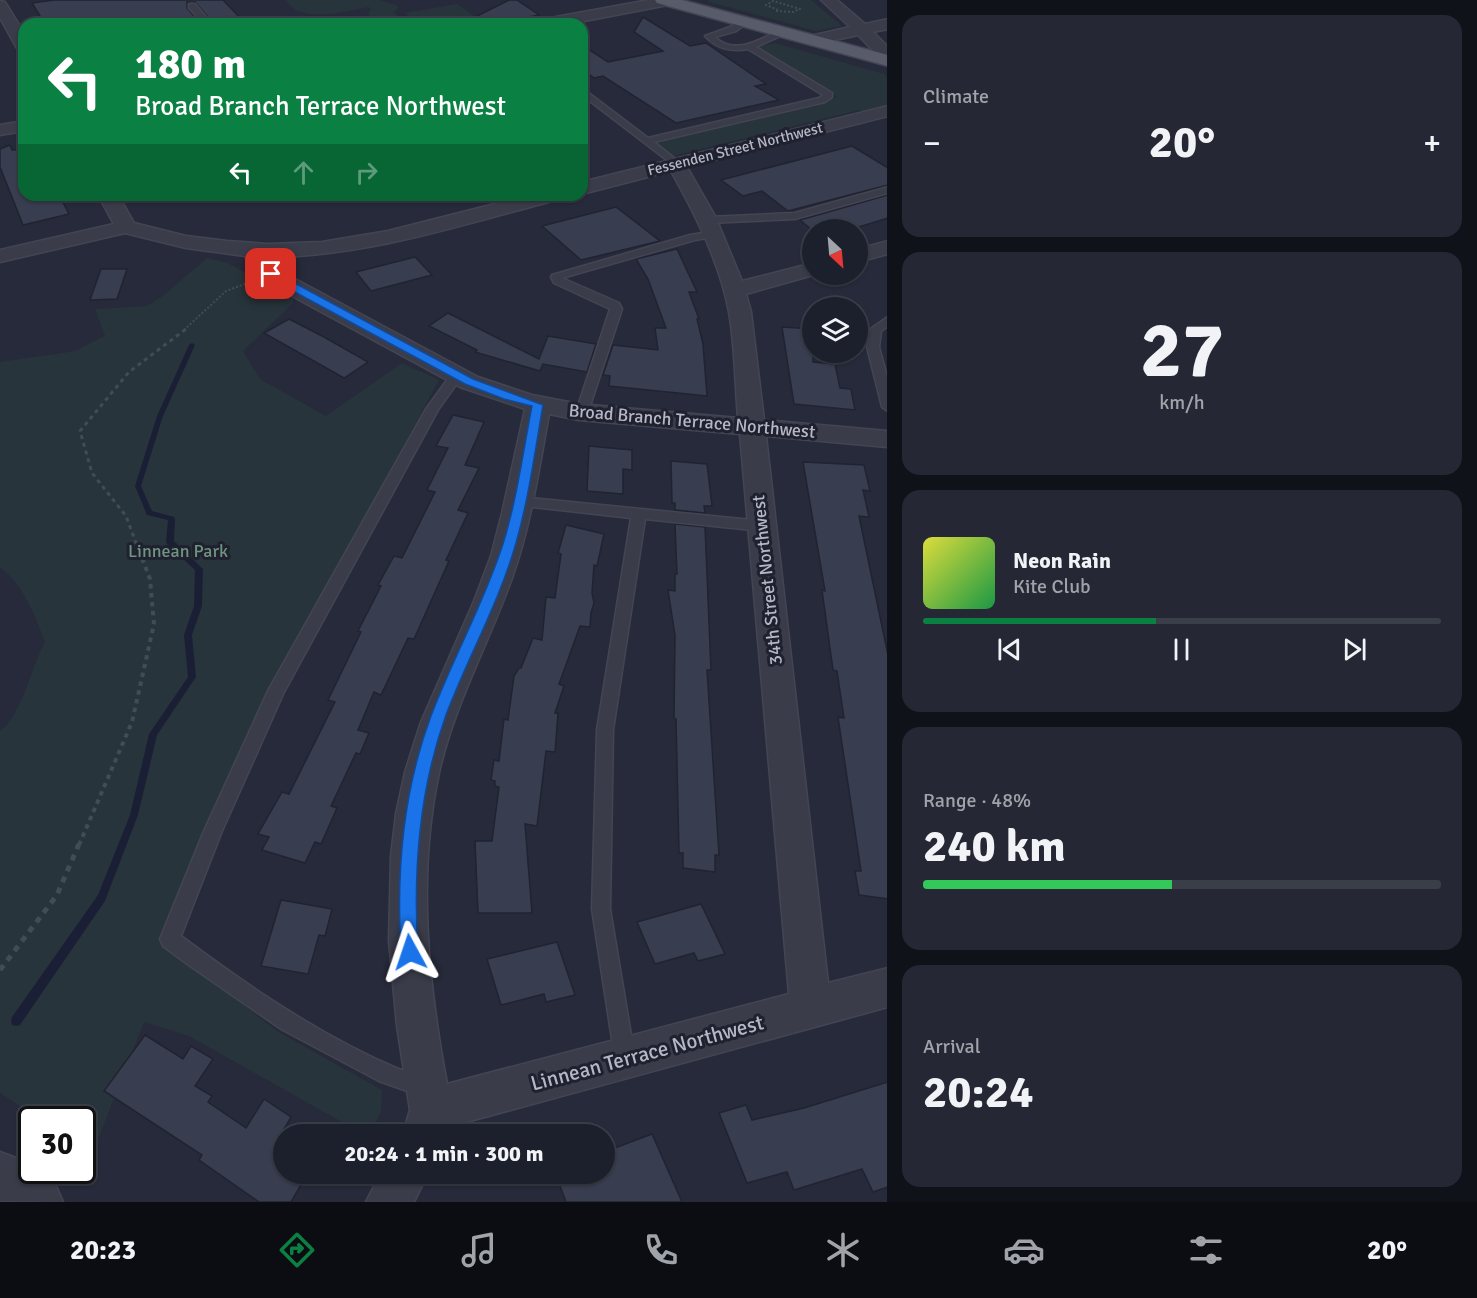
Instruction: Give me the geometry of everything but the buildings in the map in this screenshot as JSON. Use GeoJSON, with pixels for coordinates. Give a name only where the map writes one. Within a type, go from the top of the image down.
{"type":"FeatureCollection","features":[{"type":"Feature","properties":{"kind":"main road"},"geometry":{"type":"LineString","coordinates":[[667,0],[887,59]]}},
{"type":"Feature","properties":{"kind":"street"},"geometry":{"type":"LineString","coordinates":[[576,18],[667,0]]}},
{"type":"Feature","properties":{"kind":"street"},"geometry":{"type":"LineString","coordinates":[[828,0],[862,30],[887,58]]}},
{"type":"Feature","properties":{"kind":"street"},"geometry":{"type":"LineString","coordinates":[[0,5],[18,36]]}},
{"type":"Feature","properties":{"kind":"street"},"geometry":{"type":"LineString","coordinates":[[812,40],[887,24]]}},
{"type":"Feature","properties":{"kind":"street","name":"Fessenden Street Northwest"},"geometry":{"type":"LineString","coordinates":[[588,186],[887,111]]}},
{"type":"Feature","properties":{"kind":"street"},"geometry":{"type":"LineString","coordinates":[[0,130],[18,127]]}},
{"type":"Feature","properties":{"kind":"street","name":"34th Street Northwest"},"geometry":{"type":"LineString","coordinates":[[676,164],[711,227],[734,289],[742,326],[811,1009]]}},
{"type":"Feature","properties":{"kind":"street"},"geometry":{"type":"LineString","coordinates":[[111,201],[126,227]]}},
{"type":"Feature","properties":{"kind":"street"},"geometry":{"type":"LineString","coordinates":[[0,256],[126,227],[174,239],[252,250],[311,249],[361,242],[528,201]]}},
{"type":"Feature","properties":{"kind":"street"},"geometry":{"type":"LineString","coordinates":[[868,253],[887,247]]}},
{"type":"Feature","properties":{"kind":"street","name":"Broad Branch Terrace Northwest"},"geometry":{"type":"LineString","coordinates":[[252,250],[260,264],[271,274],[457,375],[491,391],[538,405],[582,412],[887,439]]}},
{"type":"Feature","properties":{"kind":"street"},"geometry":{"type":"LineString","coordinates":[[734,289],[802,272]]}},
{"type":"Feature","properties":{"kind":"street"},"geometry":{"type":"LineString","coordinates":[[427,1110],[407,932],[409,860],[414,815],[422,773],[439,716],[494,588],[520,502],[538,405]]}},
{"type":"Feature","properties":{"kind":"street","name":"Linnean Terrace Northwest"},"geometry":{"type":"LineString","coordinates":[[427,1110],[887,987]]}},
{"type":"Feature","properties":{"kind":"street"},"geometry":{"type":"LineString","coordinates":[[0,1174],[40,1202]]}},
{"type":"Feature","properties":{"kind":"street"},"geometry":{"type":"LineString","coordinates":[[389,1202],[400,1184]]}},
{"type":"Feature","properties":{"kind":"lane"},"geometry":{"type":"LineString","coordinates":[[192,6],[203,18]]}},
{"type":"Feature","properties":{"kind":"lane"},"geometry":{"type":"LineString","coordinates":[[744,22],[733,29],[709,36],[717,44],[733,50],[767,41],[782,32]]}},
{"type":"Feature","properties":{"kind":"lane"},"geometry":{"type":"LineString","coordinates":[[648,141],[822,100],[829,95],[749,46]]}},
{"type":"Feature","properties":{"kind":"lane"},"geometry":{"type":"LineString","coordinates":[[588,96],[676,164]]}},
{"type":"Feature","properties":{"kind":"lane"},"geometry":{"type":"LineString","coordinates":[[582,412],[616,309],[615,305],[558,281],[556,278],[560,274],[683,240],[711,227],[795,216],[887,190]]}},
{"type":"Feature","properties":{"kind":"lane"},"geometry":{"type":"LineString","coordinates":[[887,321],[875,330],[873,347],[887,403]]}},
{"type":"Feature","properties":{"kind":"lane"},"geometry":{"type":"LineString","coordinates":[[427,1110],[405,1083],[337,1050],[224,981],[170,939],[213,831],[276,691],[427,418],[457,375]]}},
{"type":"Feature","properties":{"kind":"lane"},"geometry":{"type":"LineString","coordinates":[[520,502],[762,526]]}},
{"type":"Feature","properties":{"kind":"lane"},"geometry":{"type":"LineString","coordinates":[[624,1059],[600,909],[605,730],[639,514]]}},
{"type":"Feature","properties":{"kind":"path"},"geometry":{"type":"LineString","coordinates":[[773,1],[800,9],[794,12],[777,11],[766,5],[773,1]]}},
{"type":"Feature","properties":{"kind":"path"},"geometry":{"type":"LineString","coordinates":[[0,970],[57,895],[132,722],[154,624],[150,579],[126,516],[92,473],[80,431],[129,372],[180,335],[226,291],[271,274]]}},
{"type":"Feature","properties":{"kind":"green space"},"geometry":{"type":"Polygon","coordinates":[[[286,0],[380,0],[398,6],[393,12],[401,18],[376,18],[368,15],[371,9],[369,7],[324,14],[301,12],[292,8],[286,0]]]}},
{"type":"Feature","properties":{"kind":"green space"},"geometry":{"type":"Polygon","coordinates":[[[811,0],[842,26],[816,31],[706,1],[811,0]]]}},
{"type":"Feature","properties":{"kind":"green space"},"geometry":{"type":"Polygon","coordinates":[[[457,4],[477,18],[411,18],[405,13],[457,4]]]}},
{"type":"Feature","properties":{"kind":"green space"},"geometry":{"type":"Polygon","coordinates":[[[775,43],[884,74],[887,77],[887,106],[862,112],[859,110],[673,156],[654,141],[837,97],[757,47],[775,43]]]}},
{"type":"Feature","properties":{"kind":"green space","name":"Linnean Park"},"geometry":{"type":"Polygon","coordinates":[[[207,258],[228,263],[293,299],[293,303],[243,351],[260,379],[326,416],[402,363],[439,380],[278,681],[172,950],[277,1031],[382,1090],[381,1111],[375,1124],[345,1124],[189,1036],[144,1022],[96,1144],[96,1106],[20,1106],[0,1093],[0,731],[8,724],[20,703],[45,642],[22,592],[0,567],[0,362],[75,351],[105,336],[95,309],[147,306],[164,295],[207,258]]]}},
{"type":"Feature","properties":{"kind":"waterway"},"geometry":{"type":"LineString","coordinates":[[16,1021],[102,898],[134,815],[153,734],[192,677],[188,635],[198,606],[199,569],[170,542],[172,519],[149,513],[138,486],[160,416],[192,345]]}},
{"type":"Feature","properties":{"kind":"route"},"geometry":{"type":"LineString","coordinates":[[271,274],[469,381],[491,391],[538,405],[522,495],[509,544],[483,615],[439,716],[422,773],[409,860],[407,932],[410,952]]}}]}
